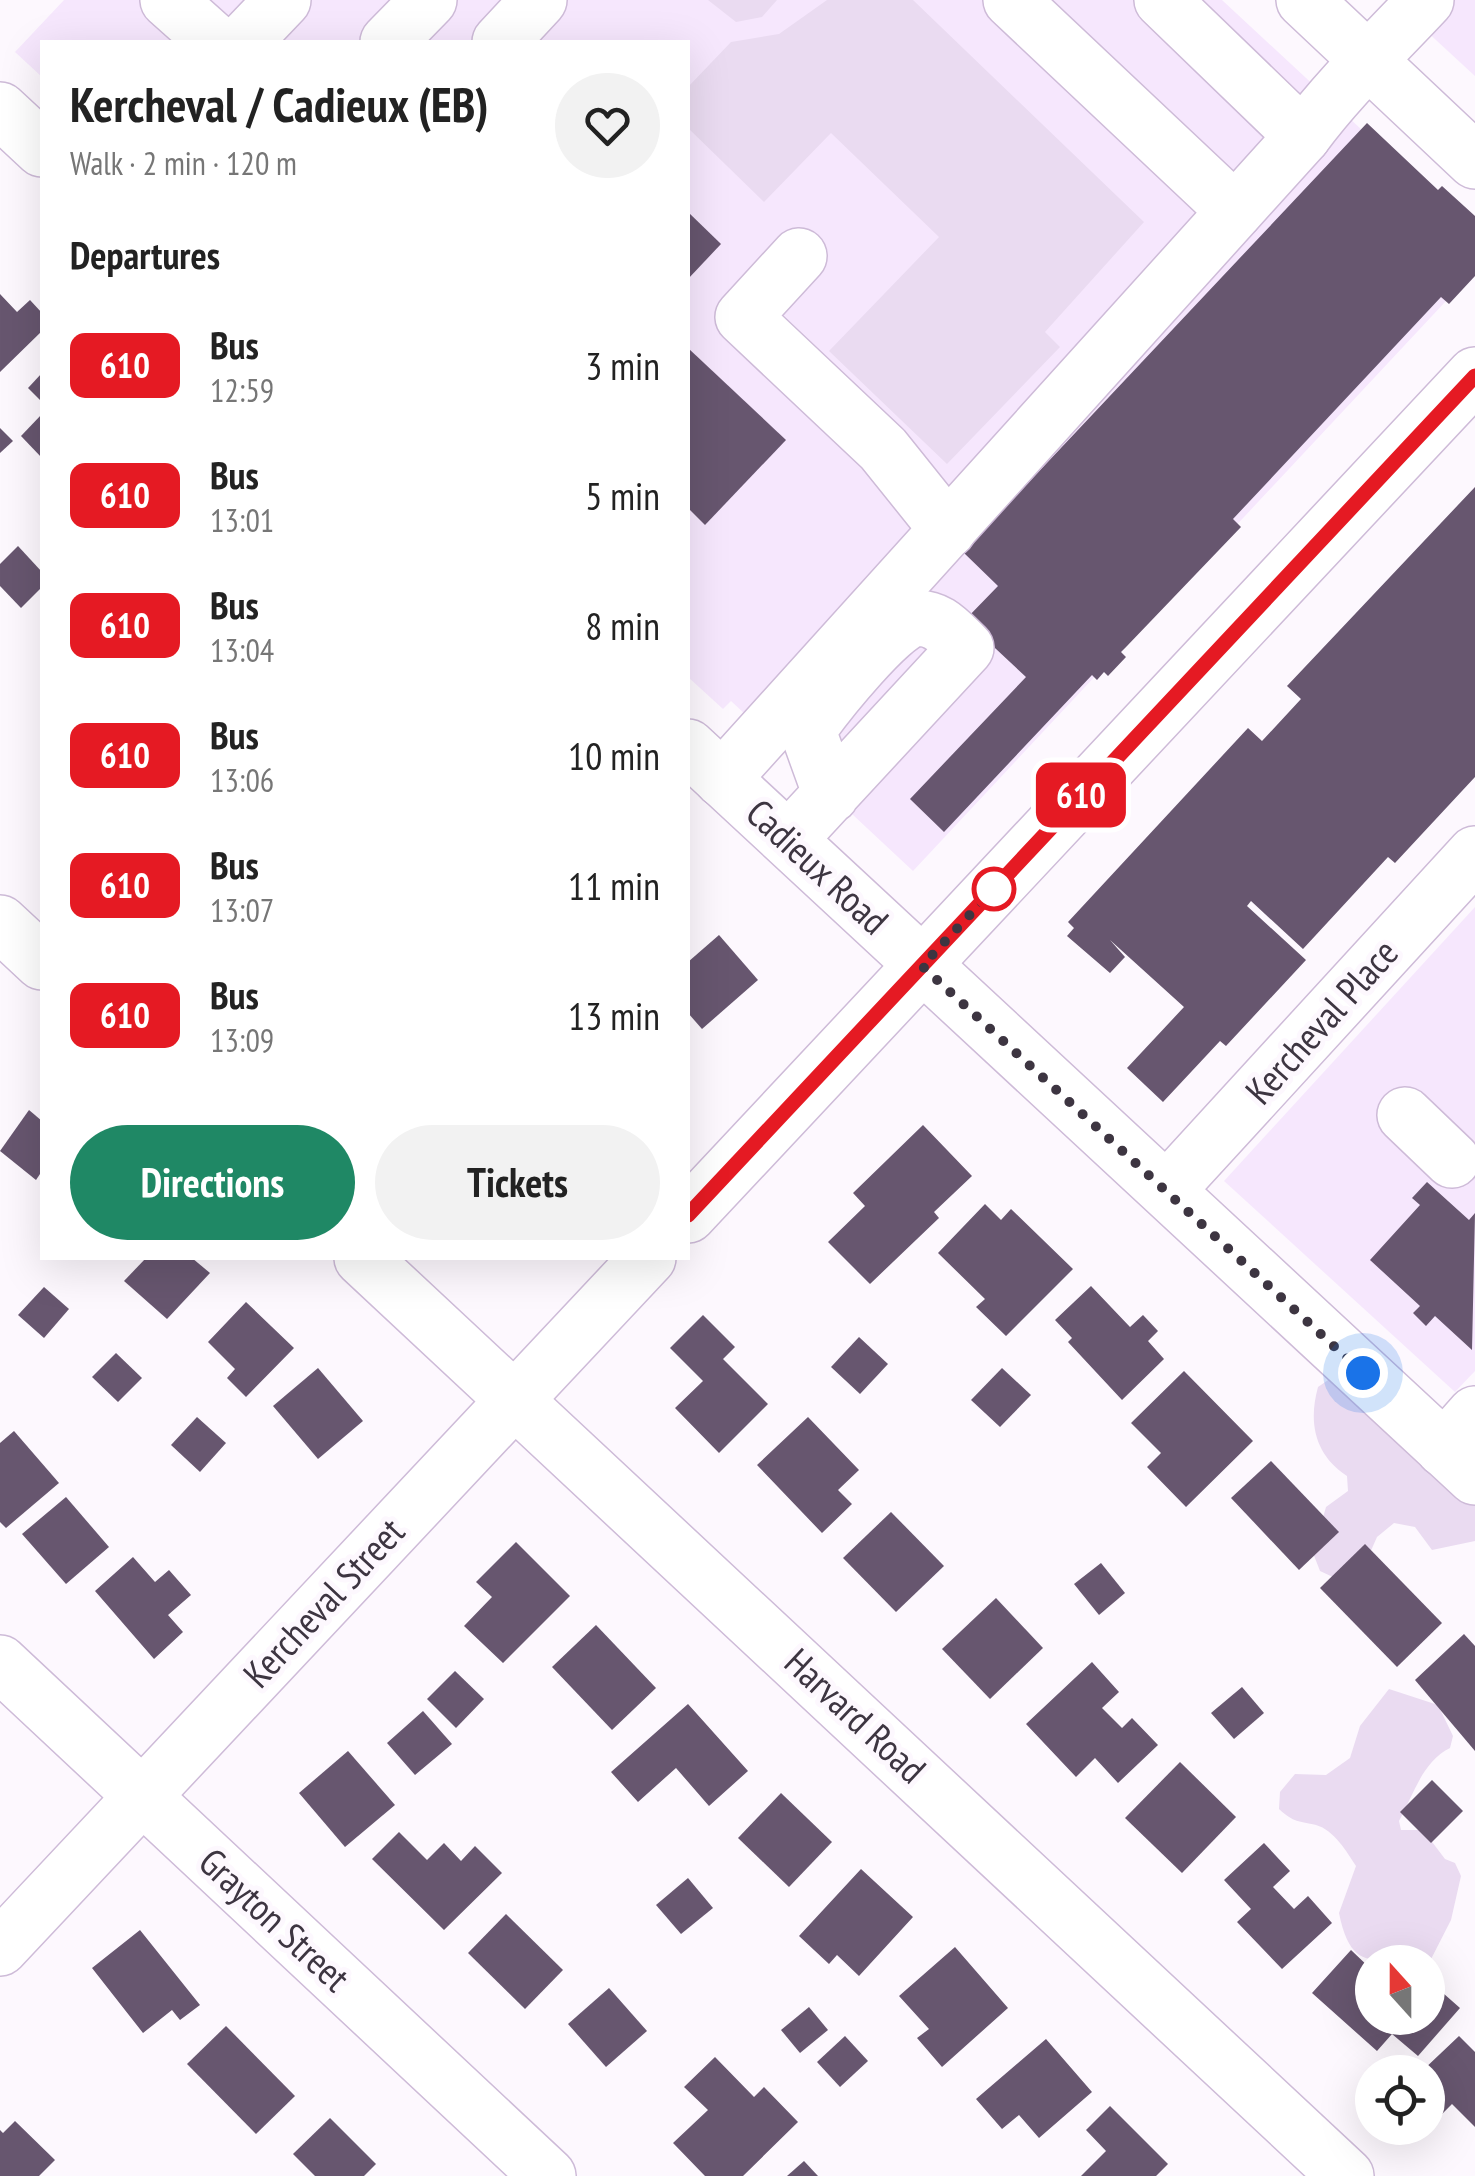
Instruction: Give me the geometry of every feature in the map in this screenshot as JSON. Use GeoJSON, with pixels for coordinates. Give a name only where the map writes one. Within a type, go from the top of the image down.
{"type":"FeatureCollection","features":[{"type":"Feature","properties":{"kind":"street"},"geometry":{"type":"LineString","coordinates":[[168,0],[213,40]]}},
{"type":"Feature","properties":{"kind":"street"},"geometry":{"type":"LineString","coordinates":[[246,40],[283,0]]}},
{"type":"Feature","properties":{"kind":"street"},"geometry":{"type":"LineString","coordinates":[[390,40],[429,0]]}},
{"type":"Feature","properties":{"kind":"street"},"geometry":{"type":"LineString","coordinates":[[502,40],[538,0]]}},
{"type":"Feature","properties":{"kind":"street"},"geometry":{"type":"LineString","coordinates":[[1012,0],[1235,211]]}},
{"type":"Feature","properties":{"kind":"street"},"geometry":{"type":"LineString","coordinates":[[1162,0],[1303,136]]}},
{"type":"Feature","properties":{"kind":"street"},"geometry":{"type":"LineString","coordinates":[[705,763],[948,530],[1303,136],[1345,80],[1369,61],[1426,0]]}},
{"type":"Feature","properties":{"kind":"street"},"geometry":{"type":"LineString","coordinates":[[1309,2],[1475,160]]}},
{"type":"Feature","properties":{"kind":"street"},"geometry":{"type":"LineString","coordinates":[[0,110],[40,147]]}},
{"type":"Feature","properties":{"kind":"street"},"geometry":{"type":"LineString","coordinates":[[799,256],[742,316],[883,449],[948,530]]}},
{"type":"Feature","properties":{"kind":"street"},"geometry":{"type":"LineString","coordinates":[[690,1213],[1475,376]]}},
{"type":"Feature","properties":{"kind":"street"},"geometry":{"type":"LineString","coordinates":[[789,838],[966,648]]}},
{"type":"Feature","properties":{"kind":"street","name":"Cadieux Road"},"geometry":{"type":"LineString","coordinates":[[705,763],[1168,1189],[1465,1446]]}},
{"type":"Feature","properties":{"kind":"street","name":"Kercheval Place"},"geometry":{"type":"LineString","coordinates":[[1168,1189],[1475,854]]}},
{"type":"Feature","properties":{"kind":"street"},"geometry":{"type":"LineString","coordinates":[[0,923],[40,960]]}},
{"type":"Feature","properties":{"kind":"street"},"geometry":{"type":"LineString","coordinates":[[1405,1115],[1452,1160]]}},
{"type":"Feature","properties":{"kind":"street","name":"Harvard Road"},"geometry":{"type":"LineString","coordinates":[[364,1260],[1346,2176]]}},
{"type":"Feature","properties":{"kind":"street","name":"Kercheval Street"},"geometry":{"type":"LineString","coordinates":[[0,1948],[646,1260]]}},
{"type":"Feature","properties":{"kind":"street","name":"Grayton Street"},"geometry":{"type":"LineString","coordinates":[[0,1663],[548,2176]]}},
{"type":"Feature","properties":{"kind":"shaded area"},"geometry":{"type":"Polygon","coordinates":[[[64,0],[1222,0],[1475,235],[1475,270],[913,871],[731,701],[723,709],[690,679],[690,40],[40,40],[40,75],[15,52],[64,0]]]}},
{"type":"Feature","properties":{"kind":"shaded area"},"geometry":{"type":"Polygon","coordinates":[[[708,0],[777,0],[762,17],[736,22],[708,0]]]}},
{"type":"Feature","properties":{"kind":"shaded area"},"geometry":{"type":"Polygon","coordinates":[[[827,0],[913,0],[1144,222],[1045,332],[1060,347],[947,464],[829,351],[939,237],[831,133],[764,202],[690,130],[690,85],[731,42],[779,34],[827,0]]]}},
{"type":"Feature","properties":{"kind":"shaded area"},"geometry":{"type":"Polygon","coordinates":[[[1449,0],[1475,0],[1475,76],[1423,28],[1449,0]]]}},
{"type":"Feature","properties":{"kind":"shaded area"},"geometry":{"type":"Polygon","coordinates":[[[1475,907],[1475,1371],[1455,1392],[1224,1181],[1475,907]]]}},
{"type":"Feature","properties":{"kind":"shaded area"},"geometry":{"type":"Polygon","coordinates":[[[1334,1376],[1475,1489],[1475,1541],[1432,1550],[1415,1527],[1394,1523],[1377,1537],[1369,1555],[1335,1578],[1320,1571],[1313,1553],[1326,1507],[1348,1491],[1347,1476],[1321,1448],[1314,1425],[1318,1387],[1334,1376]]]}},
{"type":"Feature","properties":{"kind":"shaded area"},"geometry":{"type":"Polygon","coordinates":[[[1389,1689],[1438,1705],[1453,1736],[1450,1748],[1426,1770],[1399,1821],[1401,1830],[1423,1830],[1445,1859],[1455,1863],[1461,1876],[1451,1920],[1438,1945],[1355,1945],[1353,1949],[1339,1913],[1356,1866],[1329,1832],[1293,1819],[1279,1809],[1280,1792],[1295,1774],[1326,1775],[1350,1758],[1360,1726],[1389,1689]]]}},
{"type":"Feature","properties":{"kind":"building"},"geometry":{"type":"Polygon","coordinates":[[[1367,123],[1438,190],[1442,186],[1475,216],[1475,276],[1449,304],[1441,297],[1233,519],[1241,527],[1121,652],[1126,657],[1108,676],[1104,672],[1097,680],[1092,675],[944,832],[910,799],[1026,677],[965,620],[998,586],[963,552],[1367,123]]]}},
{"type":"Feature","properties":{"kind":"building"},"geometry":{"type":"Polygon","coordinates":[[[690,214],[721,244],[690,277],[690,214]]]}},
{"type":"Feature","properties":{"kind":"building"},"geometry":{"type":"Polygon","coordinates":[[[0,294],[17,312],[30,300],[40,311],[40,333],[0,372],[0,294]]]}},
{"type":"Feature","properties":{"kind":"building"},"geometry":{"type":"Polygon","coordinates":[[[690,350],[786,440],[705,525],[690,510],[690,350]]]}},
{"type":"Feature","properties":{"kind":"building"},"geometry":{"type":"Polygon","coordinates":[[[40,375],[40,400],[28,388],[40,375]]]}},
{"type":"Feature","properties":{"kind":"building"},"geometry":{"type":"Polygon","coordinates":[[[40,416],[40,456],[21,436],[40,416]]]}},
{"type":"Feature","properties":{"kind":"building"},"geometry":{"type":"Polygon","coordinates":[[[0,428],[13,441],[0,453],[0,428]]]}},
{"type":"Feature","properties":{"kind":"building"},"geometry":{"type":"Polygon","coordinates":[[[1475,487],[1475,777],[1395,863],[1388,857],[1303,949],[1251,901],[1247,906],[1306,960],[1226,1046],[1220,1041],[1163,1102],[1127,1068],[1184,1007],[1110,940],[1125,957],[1110,973],[1067,936],[1074,928],[1068,922],[1248,728],[1262,741],[1301,699],[1287,686],[1475,487]]]}},
{"type":"Feature","properties":{"kind":"building"},"geometry":{"type":"Polygon","coordinates":[[[18,546],[40,570],[40,589],[21,608],[0,586],[0,564],[18,546]]]}},
{"type":"Feature","properties":{"kind":"building"},"geometry":{"type":"Polygon","coordinates":[[[719,935],[758,980],[702,1029],[690,1015],[690,960],[719,935]]]}},
{"type":"Feature","properties":{"kind":"building"},"geometry":{"type":"Polygon","coordinates":[[[29,1110],[40,1119],[40,1174],[36,1180],[0,1151],[29,1110]]]}},
{"type":"Feature","properties":{"kind":"building"},"geometry":{"type":"Polygon","coordinates":[[[923,1125],[972,1176],[934,1212],[939,1218],[870,1284],[828,1242],[865,1206],[853,1193],[923,1125]]]}},
{"type":"Feature","properties":{"kind":"building"},"geometry":{"type":"Polygon","coordinates":[[[1427,1182],[1469,1220],[1475,1213],[1472,1350],[1435,1316],[1426,1326],[1413,1313],[1420,1306],[1370,1260],[1420,1205],[1412,1198],[1427,1182]]]}},
{"type":"Feature","properties":{"kind":"building"},"geometry":{"type":"Polygon","coordinates":[[[985,1204],[1001,1220],[1011,1209],[1073,1269],[1006,1336],[976,1307],[985,1299],[938,1253],[985,1204]]]}},
{"type":"Feature","properties":{"kind":"building"},"geometry":{"type":"Polygon","coordinates":[[[144,1260],[194,1260],[210,1273],[167,1319],[124,1281],[144,1260]]]}},
{"type":"Feature","properties":{"kind":"building"},"geometry":{"type":"Polygon","coordinates":[[[1091,1286],[1130,1327],[1143,1315],[1158,1331],[1148,1341],[1164,1359],[1122,1400],[1068,1342],[1072,1338],[1055,1320],[1091,1286]]]}},
{"type":"Feature","properties":{"kind":"building"},"geometry":{"type":"Polygon","coordinates":[[[44,1287],[69,1309],[44,1338],[18,1315],[44,1287]]]}},
{"type":"Feature","properties":{"kind":"building"},"geometry":{"type":"Polygon","coordinates":[[[246,1302],[294,1348],[246,1397],[227,1378],[235,1369],[208,1342],[246,1302]]]}},
{"type":"Feature","properties":{"kind":"building"},"geometry":{"type":"Polygon","coordinates":[[[703,1315],[735,1347],[723,1359],[768,1404],[719,1453],[675,1408],[703,1381],[670,1348],[703,1315]]]}},
{"type":"Feature","properties":{"kind":"building"},"geometry":{"type":"Polygon","coordinates":[[[859,1337],[888,1364],[860,1394],[831,1367],[859,1337]]]}},
{"type":"Feature","properties":{"kind":"building"},"geometry":{"type":"Polygon","coordinates":[[[116,1353],[142,1378],[118,1402],[92,1377],[116,1353]]]}},
{"type":"Feature","properties":{"kind":"building"},"geometry":{"type":"Polygon","coordinates":[[[318,1368],[363,1421],[318,1459],[273,1406],[318,1368]]]}},
{"type":"Feature","properties":{"kind":"building"},"geometry":{"type":"Polygon","coordinates":[[[1002,1368],[1031,1395],[1000,1427],[971,1400],[1002,1368]]]}},
{"type":"Feature","properties":{"kind":"building"},"geometry":{"type":"Polygon","coordinates":[[[1184,1371],[1253,1441],[1186,1507],[1147,1467],[1161,1453],[1131,1423],[1184,1371]]]}},
{"type":"Feature","properties":{"kind":"building"},"geometry":{"type":"Polygon","coordinates":[[[197,1417],[226,1443],[200,1472],[171,1445],[197,1417]]]}},
{"type":"Feature","properties":{"kind":"building"},"geometry":{"type":"Polygon","coordinates":[[[808,1417],[859,1470],[838,1490],[852,1504],[822,1533],[757,1465],[808,1417]]]}},
{"type":"Feature","properties":{"kind":"building"},"geometry":{"type":"Polygon","coordinates":[[[14,1431],[59,1483],[6,1528],[0,1522],[0,1443],[14,1431]]]}},
{"type":"Feature","properties":{"kind":"building"},"geometry":{"type":"Polygon","coordinates":[[[1271,1461],[1339,1532],[1299,1570],[1231,1498],[1271,1461]]]}},
{"type":"Feature","properties":{"kind":"building"},"geometry":{"type":"Polygon","coordinates":[[[66,1497],[109,1547],[66,1584],[22,1534],[66,1497]]]}},
{"type":"Feature","properties":{"kind":"building"},"geometry":{"type":"Polygon","coordinates":[[[891,1512],[944,1566],[896,1612],[843,1558],[891,1512]]]}},
{"type":"Feature","properties":{"kind":"building"},"geometry":{"type":"Polygon","coordinates":[[[516,1542],[570,1596],[503,1663],[464,1626],[492,1597],[476,1582],[516,1542]]]}},
{"type":"Feature","properties":{"kind":"building"},"geometry":{"type":"Polygon","coordinates":[[[1365,1544],[1442,1623],[1397,1667],[1320,1588],[1365,1544]]]}},
{"type":"Feature","properties":{"kind":"building"},"geometry":{"type":"Polygon","coordinates":[[[133,1557],[155,1582],[169,1570],[191,1595],[168,1615],[183,1632],[154,1659],[95,1591],[133,1557]]]}},
{"type":"Feature","properties":{"kind":"building"},"geometry":{"type":"Polygon","coordinates":[[[1101,1563],[1125,1593],[1099,1615],[1074,1584],[1101,1563]]]}},
{"type":"Feature","properties":{"kind":"building"},"geometry":{"type":"Polygon","coordinates":[[[996,1598],[1043,1648],[990,1699],[942,1649],[996,1598]]]}},
{"type":"Feature","properties":{"kind":"building"},"geometry":{"type":"Polygon","coordinates":[[[596,1625],[656,1688],[612,1730],[552,1667],[596,1625]]]}},
{"type":"Feature","properties":{"kind":"building"},"geometry":{"type":"Polygon","coordinates":[[[1464,1634],[1475,1646],[1475,1751],[1415,1680],[1464,1634]]]}},
{"type":"Feature","properties":{"kind":"building"},"geometry":{"type":"Polygon","coordinates":[[[1092,1662],[1119,1692],[1102,1708],[1122,1728],[1132,1718],[1158,1745],[1118,1783],[1095,1758],[1076,1777],[1026,1724],[1092,1662]]]}},
{"type":"Feature","properties":{"kind":"building"},"geometry":{"type":"Polygon","coordinates":[[[455,1671],[484,1699],[456,1728],[427,1699],[455,1671]]]}},
{"type":"Feature","properties":{"kind":"building"},"geometry":{"type":"Polygon","coordinates":[[[1242,1687],[1264,1713],[1234,1739],[1211,1713],[1242,1687]]]}},
{"type":"Feature","properties":{"kind":"building"},"geometry":{"type":"Polygon","coordinates":[[[688,1704],[748,1771],[709,1806],[676,1768],[638,1802],[611,1772],[688,1704]]]}},
{"type":"Feature","properties":{"kind":"building"},"geometry":{"type":"Polygon","coordinates":[[[423,1711],[452,1744],[415,1775],[387,1743],[423,1711]]]}},
{"type":"Feature","properties":{"kind":"building"},"geometry":{"type":"Polygon","coordinates":[[[348,1751],[395,1805],[345,1847],[299,1793],[348,1751]]]}},
{"type":"Feature","properties":{"kind":"building"},"geometry":{"type":"Polygon","coordinates":[[[1180,1762],[1236,1817],[1182,1873],[1125,1818],[1180,1762]]]}},
{"type":"Feature","properties":{"kind":"building"},"geometry":{"type":"Polygon","coordinates":[[[1432,1780],[1463,1811],[1431,1843],[1400,1812],[1432,1780]]]}},
{"type":"Feature","properties":{"kind":"building"},"geometry":{"type":"Polygon","coordinates":[[[781,1793],[832,1842],[789,1887],[738,1838],[781,1793]]]}},
{"type":"Feature","properties":{"kind":"building"},"geometry":{"type":"Polygon","coordinates":[[[399,1832],[427,1860],[444,1843],[461,1861],[475,1846],[502,1873],[444,1930],[372,1859],[399,1832]]]}},
{"type":"Feature","properties":{"kind":"building"},"geometry":{"type":"Polygon","coordinates":[[[1264,1843],[1290,1871],[1273,1887],[1294,1909],[1308,1896],[1332,1923],[1282,1969],[1237,1922],[1251,1909],[1224,1880],[1264,1843]]]}},
{"type":"Feature","properties":{"kind":"building"},"geometry":{"type":"Polygon","coordinates":[[[861,1869],[913,1917],[859,1976],[837,1955],[829,1964],[799,1936],[861,1869]]]}},
{"type":"Feature","properties":{"kind":"building"},"geometry":{"type":"Polygon","coordinates":[[[688,1878],[713,1908],[681,1934],[656,1905],[688,1878]]]}},
{"type":"Feature","properties":{"kind":"building"},"geometry":{"type":"Polygon","coordinates":[[[506,1914],[563,1970],[525,2009],[468,1953],[506,1914]]]}},
{"type":"Feature","properties":{"kind":"building"},"geometry":{"type":"Polygon","coordinates":[[[140,1930],[200,2005],[180,2020],[172,2010],[143,2033],[92,1968],[140,1930]]]}},
{"type":"Feature","properties":{"kind":"building"},"geometry":{"type":"Polygon","coordinates":[[[955,1947],[1008,2008],[942,2067],[917,2038],[929,2029],[899,1996],[955,1947]]]}},
{"type":"Feature","properties":{"kind":"building"},"geometry":{"type":"Polygon","coordinates":[[[1351,1950],[1355,1954],[1355,2031],[1312,1993],[1351,1950]]]}},
{"type":"Feature","properties":{"kind":"building"},"geometry":{"type":"Polygon","coordinates":[[[609,1988],[647,2031],[606,2067],[568,2024],[609,1988]]]}},
{"type":"Feature","properties":{"kind":"building"},"geometry":{"type":"Polygon","coordinates":[[[1445,1995],[1460,2008],[1445,2025],[1445,1995]]]}},
{"type":"Feature","properties":{"kind":"building"},"geometry":{"type":"Polygon","coordinates":[[[809,2007],[828,2030],[800,2053],[781,2030],[809,2007]]]}},
{"type":"Feature","properties":{"kind":"building"},"geometry":{"type":"Polygon","coordinates":[[[226,2026],[295,2096],[256,2134],[187,2064],[226,2026]]]}},
{"type":"Feature","properties":{"kind":"building"},"geometry":{"type":"Polygon","coordinates":[[[1359,2035],[1391,2035],[1377,2051],[1359,2035]]]}},
{"type":"Feature","properties":{"kind":"building"},"geometry":{"type":"Polygon","coordinates":[[[1393,2035],[1436,2035],[1417,2055],[1393,2035]]]}},
{"type":"Feature","properties":{"kind":"building"},"geometry":{"type":"Polygon","coordinates":[[[845,2036],[868,2061],[840,2087],[817,2062],[845,2036]]]}},
{"type":"Feature","properties":{"kind":"building"},"geometry":{"type":"Polygon","coordinates":[[[1459,2036],[1475,2052],[1475,2127],[1452,2104],[1445,2111],[1445,2055],[1439,2055],[1459,2036]]]}},
{"type":"Feature","properties":{"kind":"building"},"geometry":{"type":"Polygon","coordinates":[[[1046,2039],[1092,2092],[1039,2138],[1019,2115],[1002,2129],[976,2099],[1046,2039]]]}},
{"type":"Feature","properties":{"kind":"building"},"geometry":{"type":"Polygon","coordinates":[[[715,2057],[754,2097],[764,2087],[798,2122],[743,2176],[705,2176],[673,2143],[708,2110],[684,2087],[715,2057]]]}},
{"type":"Feature","properties":{"kind":"building"},"geometry":{"type":"Polygon","coordinates":[[[1110,2106],[1168,2164],[1156,2176],[1081,2176],[1106,2151],[1086,2130],[1110,2106]]]}},
{"type":"Feature","properties":{"kind":"building"},"geometry":{"type":"Polygon","coordinates":[[[330,2118],[376,2164],[364,2176],[315,2176],[293,2154],[330,2118]]]}},
{"type":"Feature","properties":{"kind":"building"},"geometry":{"type":"Polygon","coordinates":[[[15,2121],[55,2160],[39,2176],[0,2176],[0,2130],[3,2133],[15,2121]]]}},
{"type":"Feature","properties":{"kind":"building"},"geometry":{"type":"Polygon","coordinates":[[[804,2161],[818,2176],[787,2176],[804,2161]]]}},
{"type":"Feature","properties":{"kind":"bus line","name":"610"},"geometry":{"type":"LineString","coordinates":[[690,1213],[1475,376]]}},
{"type":"Feature","properties":{"kind":"route"},"geometry":{"type":"LineString","coordinates":[[994,889],[922,966],[1363,1373]]}}]}
